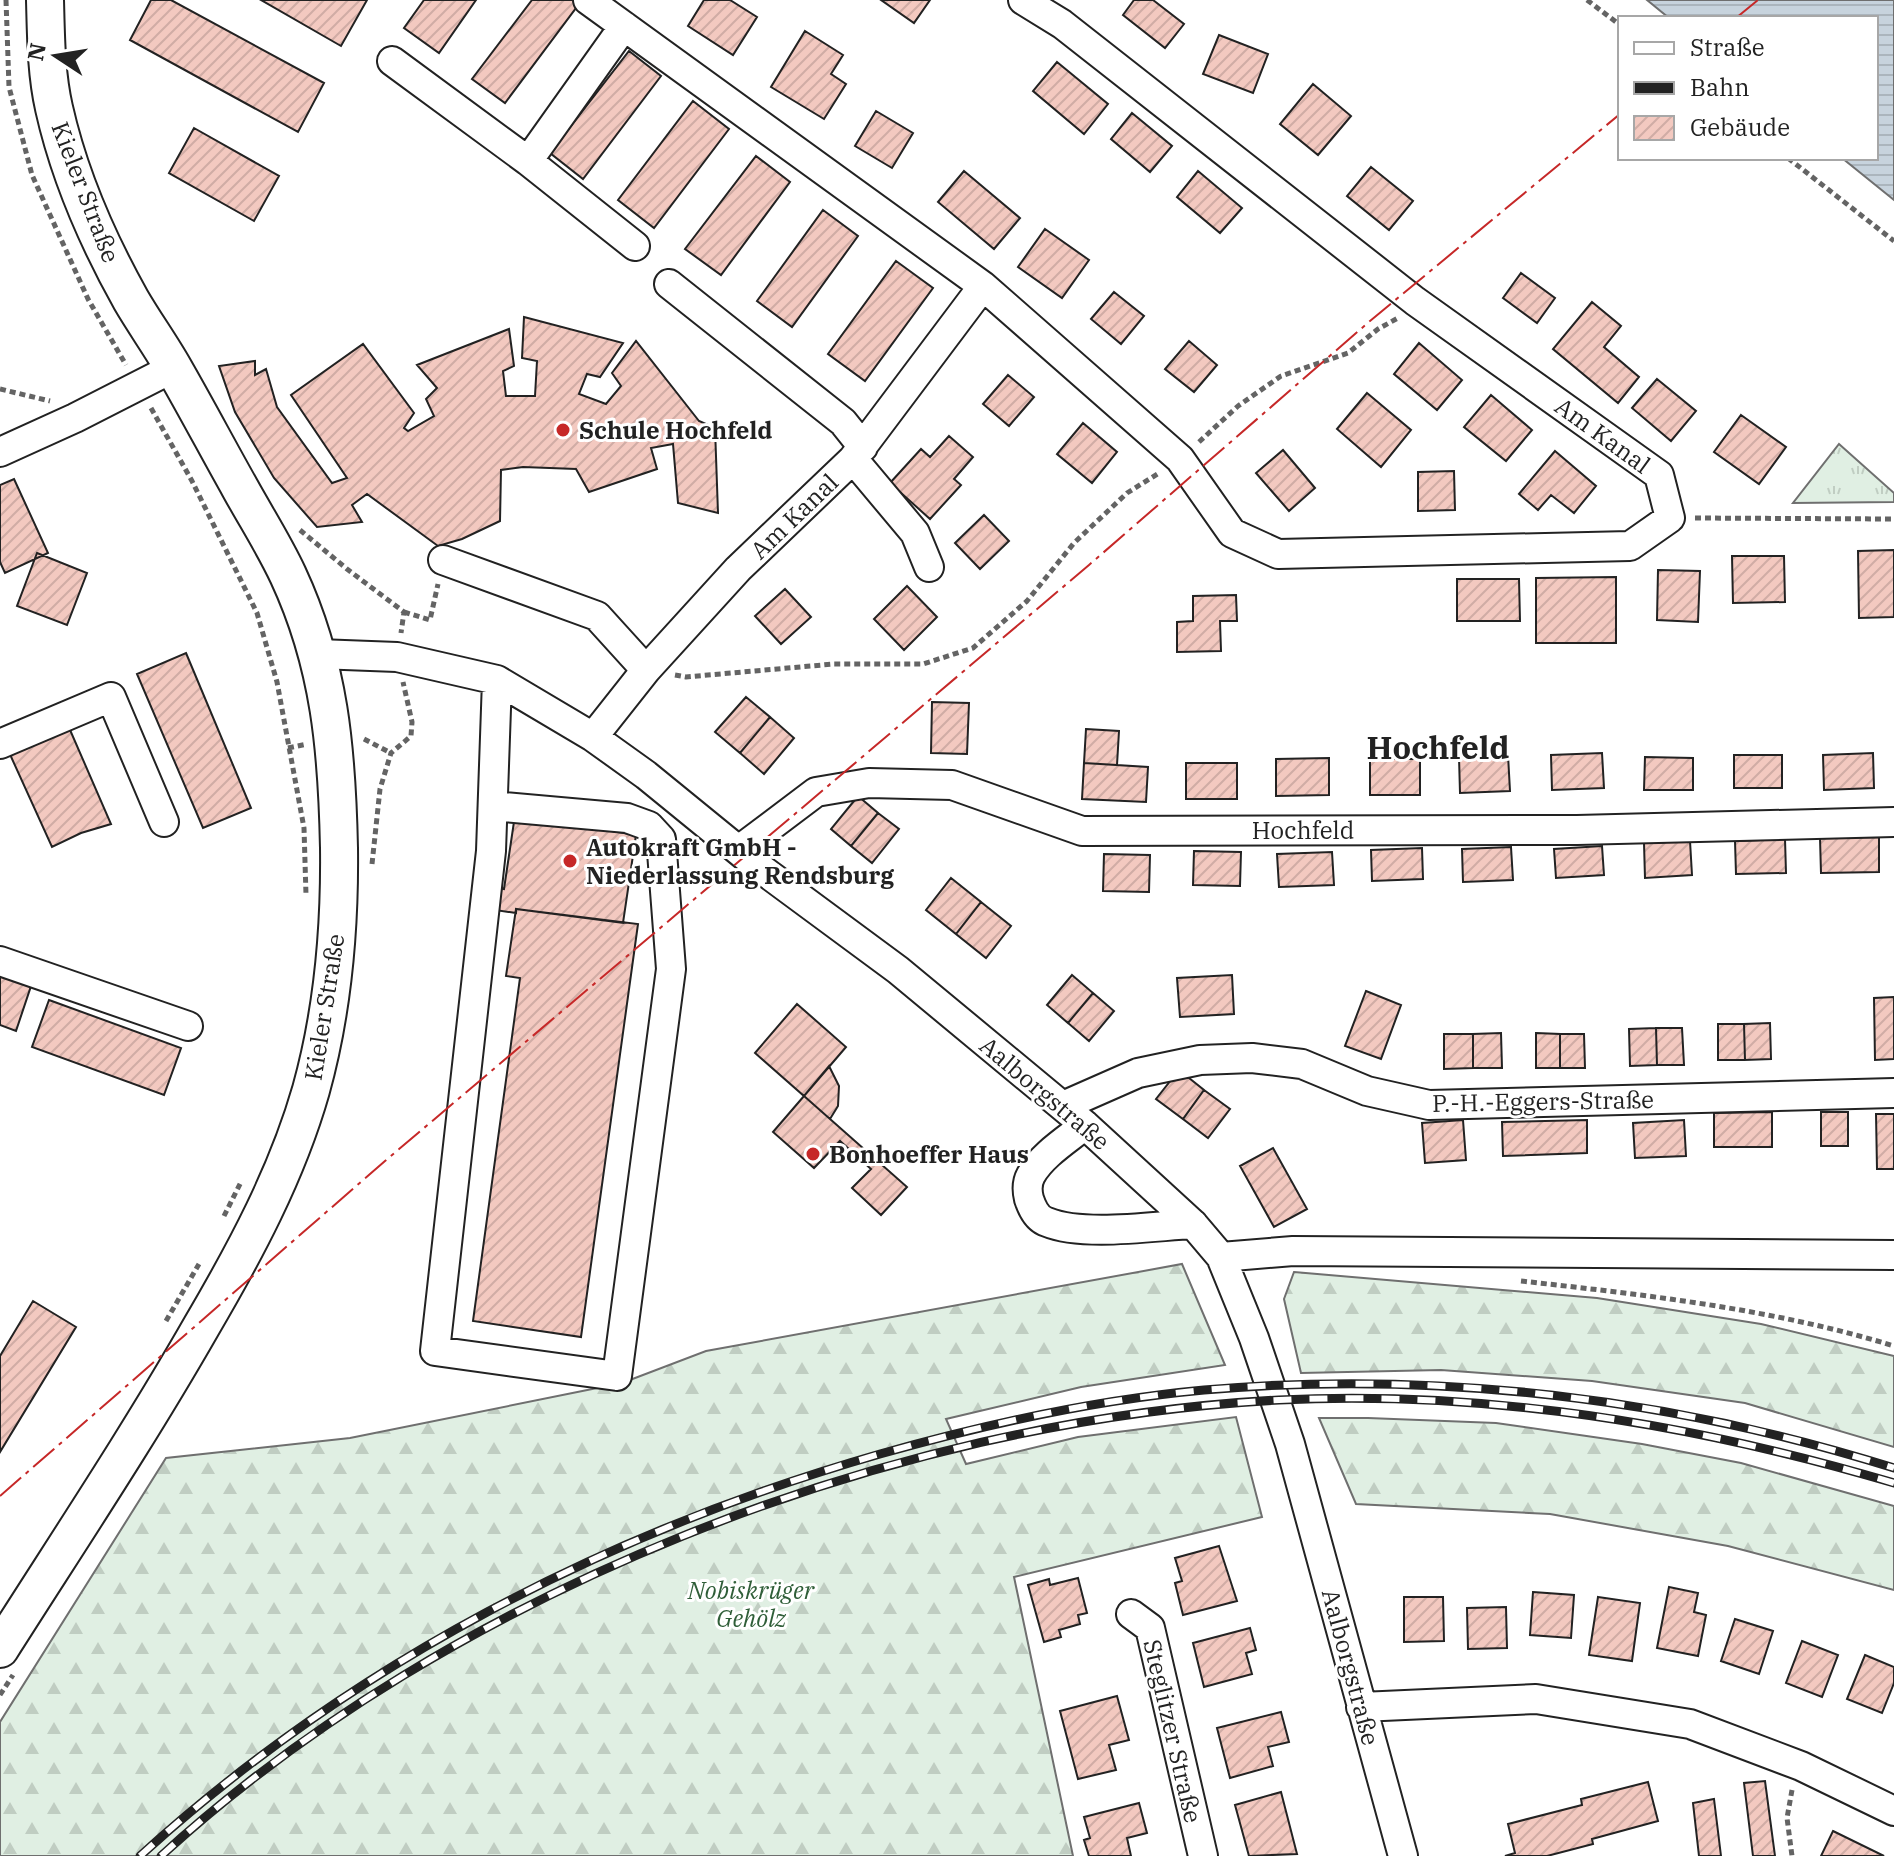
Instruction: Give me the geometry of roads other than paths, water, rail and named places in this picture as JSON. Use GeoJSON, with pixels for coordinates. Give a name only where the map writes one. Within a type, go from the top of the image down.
{"type":"FeatureCollection","features":[{"type":"Feature","properties":{"kind":"main road","name":"Kieler Straße"},"geometry":{"type":"LineString","coordinates":[[0,1648],[145,1424],[243,1255],[269,1202],[310,1093],[324,1036],[335,967],[340,899],[338,771],[335,739],[318,654],[288,575],[100,240],[74,177],[53,106],[46,48],[45,0]]}},
{"type":"Feature","properties":{"kind":"street"},"geometry":{"type":"LineString","coordinates":[[588,0],[983,286]]}},
{"type":"Feature","properties":{"kind":"street","name":"Am Kanal"},"geometry":{"type":"LineString","coordinates":[[593,737],[646,670],[738,569],[858,453],[983,286],[1180,459],[1232,533],[1278,554],[1630,546],[1670,518],[1659,475],[1415,301],[1062,24],[1023,0]]}},
{"type":"Feature","properties":{"kind":"street"},"geometry":{"type":"LineString","coordinates":[[528,161],[624,26]]}},
{"type":"Feature","properties":{"kind":"street"},"geometry":{"type":"LineString","coordinates":[[392,61],[528,161],[635,246]]}},
{"type":"Feature","properties":{"kind":"street"},"geometry":{"type":"LineString","coordinates":[[669,284],[843,422],[858,453],[915,533],[929,567]]}},
{"type":"Feature","properties":{"kind":"street"},"geometry":{"type":"LineString","coordinates":[[0,452],[173,368]]}},
{"type":"Feature","properties":{"kind":"street"},"geometry":{"type":"LineString","coordinates":[[443,560],[597,616],[646,670]]}},
{"type":"Feature","properties":{"kind":"street","name":"Aalborgstraße"},"geometry":{"type":"LineString","coordinates":[[318,654],[397,657],[497,680],[593,737],[898,970],[1063,1106],[1193,1224],[1221,1257],[1254,1338],[1290,1444],[1403,1856]]}},
{"type":"Feature","properties":{"kind":"street"},"geometry":{"type":"LineString","coordinates":[[493,806],[627,818],[649,826],[661,839],[671,969],[617,1376],[435,1351],[489,867],[497,680]]}},
{"type":"Feature","properties":{"kind":"street"},"geometry":{"type":"LineString","coordinates":[[0,744],[111,697],[164,822]]}},
{"type":"Feature","properties":{"kind":"street","name":"Hochfeld"},"geometry":{"type":"LineString","coordinates":[[739,850],[816,792],[869,783],[952,785],[1082,831],[1577,830],[1894,822]]}},
{"type":"Feature","properties":{"kind":"street"},"geometry":{"type":"LineString","coordinates":[[0,961],[188,1026]]}},
{"type":"Feature","properties":{"kind":"street","name":"P.-H.-Eggers-Straße"},"geometry":{"type":"LineString","coordinates":[[1063,1106],[1138,1073],[1200,1060],[1252,1058],[1302,1064],[1367,1091],[1429,1105],[1894,1093]]}},
{"type":"Feature","properties":{"kind":"street"},"geometry":{"type":"LineString","coordinates":[[1085,1125],[1030,1175],[1027,1188],[1036,1215],[1045,1222],[1071,1228],[1193,1224]]}},
{"type":"Feature","properties":{"kind":"street"},"geometry":{"type":"LineString","coordinates":[[1221,1257],[1293,1251],[1894,1255]]}},
{"type":"Feature","properties":{"kind":"street","name":"Steglitzer Straße"},"geometry":{"type":"LineString","coordinates":[[1131,1614],[1150,1628],[1203,1856]]}},
{"type":"Feature","properties":{"kind":"street"},"geometry":{"type":"LineString","coordinates":[[1361,1707],[1536,1699],[1690,1724],[1801,1766],[1894,1811]]}},
{"type":"Feature","properties":{"kind":"railway"},"geometry":{"type":"LineString","coordinates":[[140,1856],[221,1787],[306,1723],[395,1665],[487,1612],[582,1565],[679,1523],[778,1486],[880,1454],[1000,1423],[1122,1400],[1204,1390],[1378,1384],[1466,1387],[1553,1395],[1725,1423],[1894,1468]]}},
{"type":"Feature","properties":{"kind":"railway"},"geometry":{"type":"LineString","coordinates":[[161,1856],[276,1761],[403,1676],[539,1601],[682,1536],[831,1483],[981,1442],[1131,1414],[1279,1400],[1435,1400],[1513,1406],[1667,1428],[1819,1462],[1894,1483]]}},
{"type":"Feature","properties":{"kind":"place","name":"Schule Hochfeld"},"geometry":{"type":"Point","coordinates":[563,430]}},
{"type":"Feature","properties":{"kind":"place","name":"Autokraft GmbH - Niederlassung Rendsburg"},"geometry":{"type":"Point","coordinates":[570,861]}},
{"type":"Feature","properties":{"kind":"place","name":"Bonhoeffer Haus"},"geometry":{"type":"Point","coordinates":[813,1154]}},
{"type":"Feature","properties":{"kind":"district","name":"Hochfeld"},"geometry":{"type":"Point","coordinates":[1438,747]}},
{"type":"Feature","properties":{"kind":"park label","name":"Nobiskrüger Gehölz"},"geometry":{"type":"Point","coordinates":[751,1604]}}]}
